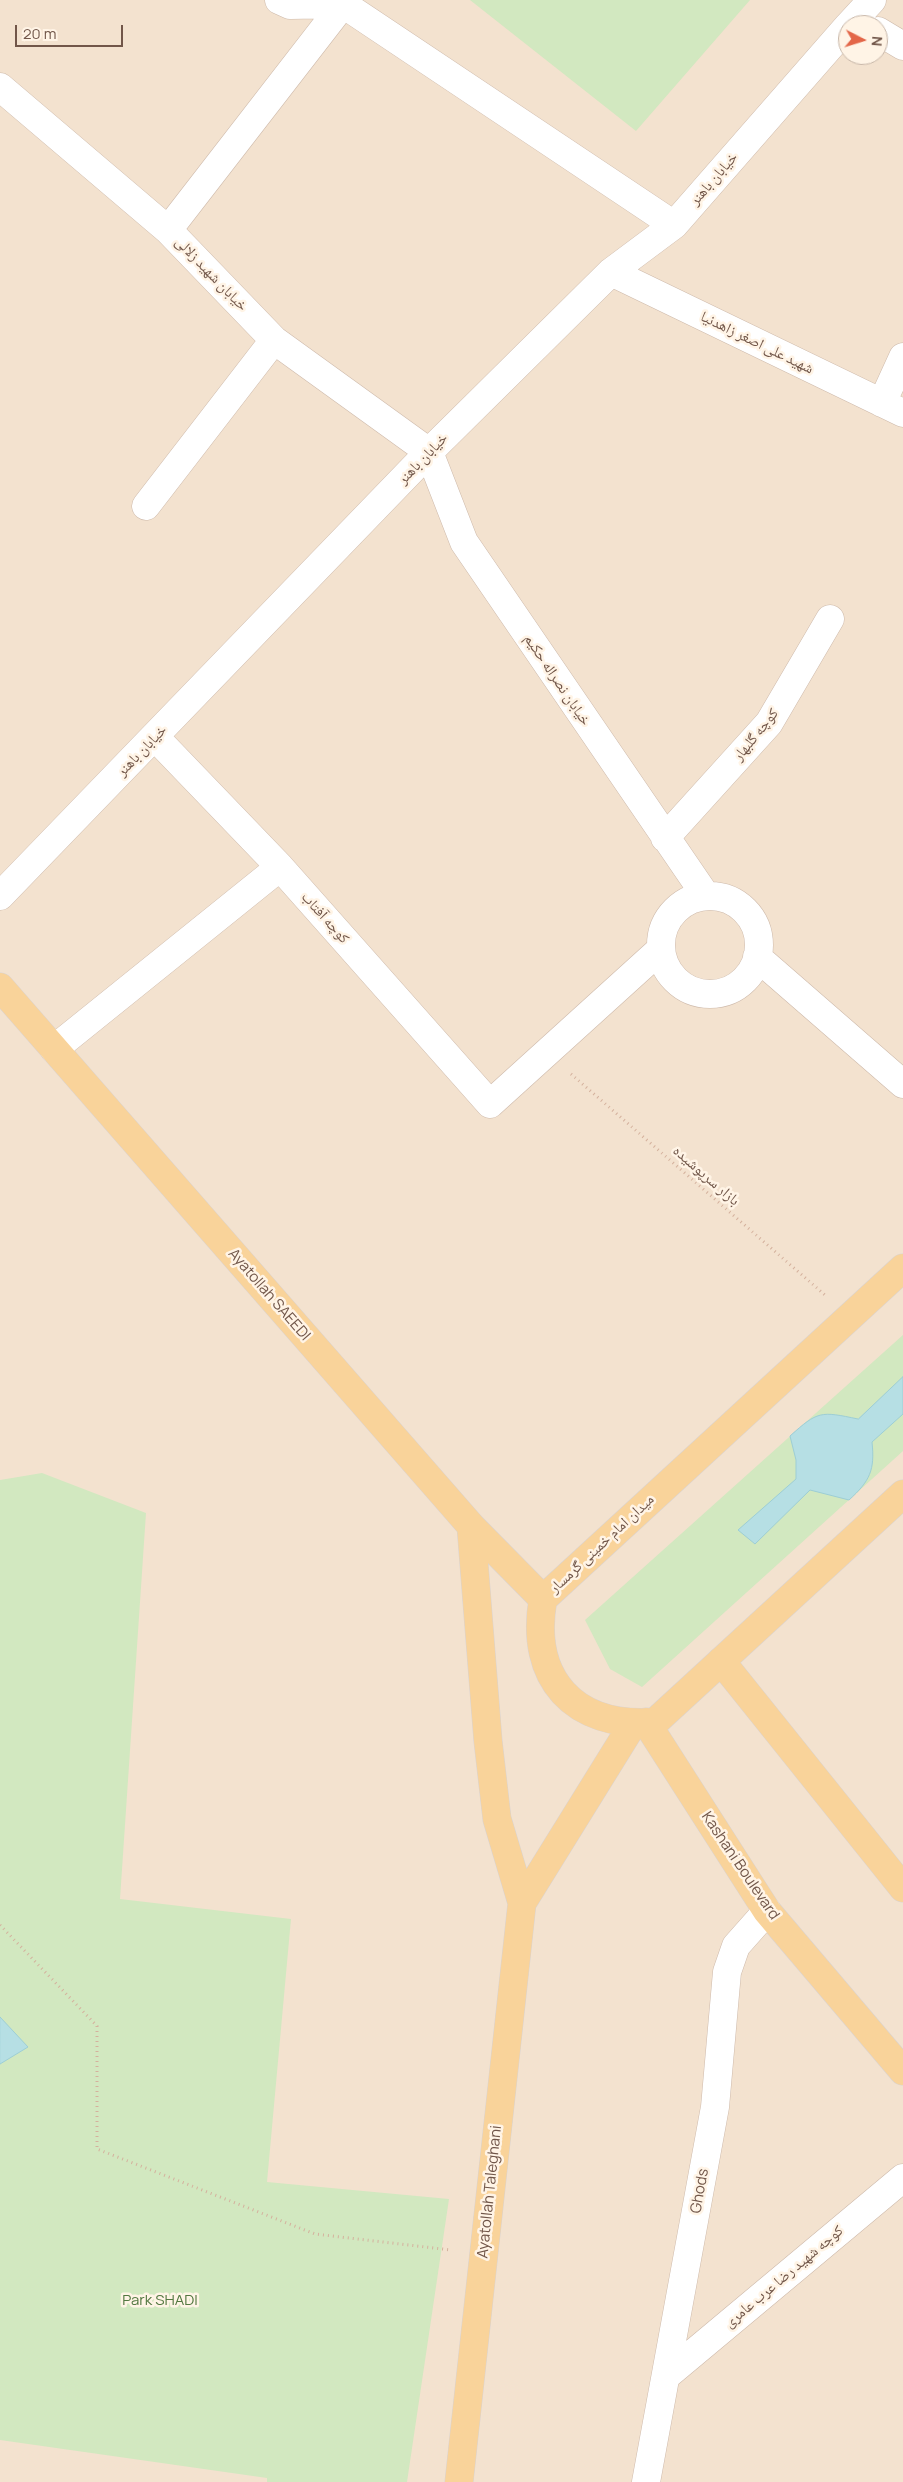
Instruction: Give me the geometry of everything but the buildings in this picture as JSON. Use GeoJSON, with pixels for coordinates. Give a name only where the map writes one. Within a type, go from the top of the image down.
{"type":"FeatureCollection","features":[{"type":"Feature","properties":{"kind":"main road","name":"Ayatollah SAEEDI"},"geometry":{"type":"LineString","coordinates":[[0,987],[471,1526],[543,1598]]}},
{"type":"Feature","properties":{"kind":"main road","name":"میدان امام خمینی گرمسار"},"geometry":{"type":"LineString","coordinates":[[639,1723],[611,1721],[590,1713],[572,1701],[557,1684],[546,1664],[540,1643],[539,1621],[543,1598],[903,1268]]}},
{"type":"Feature","properties":{"kind":"main road"},"geometry":{"type":"LineString","coordinates":[[522,1903],[639,1723],[655,1722],[903,1494]]}},
{"type":"Feature","properties":{"kind":"main road"},"geometry":{"type":"LineString","coordinates":[[471,1526],[488,1740],[497,1819],[522,1903]]}},
{"type":"Feature","properties":{"kind":"main road"},"geometry":{"type":"LineString","coordinates":[[721,1662],[903,1888]]}},
{"type":"Feature","properties":{"kind":"main road","name":"Kashani Boulevard"},"geometry":{"type":"LineString","coordinates":[[639,1723],[767,1911],[903,2071]]}},
{"type":"Feature","properties":{"kind":"main road","name":"Ayatollah Taleghani"},"geometry":{"type":"LineString","coordinates":[[459,2482],[522,1903]]}},
{"type":"Feature","properties":{"kind":"street"},"geometry":{"type":"LineString","coordinates":[[279,0],[290,5],[342,4],[674,225]]}},
{"type":"Feature","properties":{"kind":"street"},"geometry":{"type":"LineString","coordinates":[[168,230],[342,4]]}},
{"type":"Feature","properties":{"kind":"street"},"geometry":{"type":"LineString","coordinates":[[888,37],[903,46]]}},
{"type":"Feature","properties":{"kind":"street","name":"خیابان باهنر"},"geometry":{"type":"LineString","coordinates":[[0,896],[429,452],[611,272],[674,225],[838,47]]}},
{"type":"Feature","properties":{"kind":"street","name":"خیابان شهید زلالی"},"geometry":{"type":"LineString","coordinates":[[3,96],[168,230],[274,340],[429,452]]}},
{"type":"Feature","properties":{"kind":"street","name":"شهید علی اصغر زاهدنیا"},"geometry":{"type":"LineString","coordinates":[[611,272],[892,408]]}},
{"type":"Feature","properties":{"kind":"street"},"geometry":{"type":"LineString","coordinates":[[146,506],[274,340]]}},
{"type":"Feature","properties":{"kind":"street"},"geometry":{"type":"LineString","coordinates":[[892,408],[903,357]]}},
{"type":"Feature","properties":{"kind":"street","name":"خیابان نصراله حکیم"},"geometry":{"type":"LineString","coordinates":[[429,452],[464,542],[706,896]]}},
{"type":"Feature","properties":{"kind":"street","name":"کوچه گلبهار"},"geometry":{"type":"LineString","coordinates":[[665,838],[769,723],[830,619]]}},
{"type":"Feature","properties":{"kind":"street","name":"کوچه آفتاب"},"geometry":{"type":"LineString","coordinates":[[155,737],[280,867],[490,1104],[547,1053]]}},
{"type":"Feature","properties":{"kind":"street"},"geometry":{"type":"LineString","coordinates":[[54,1049],[280,867]]}},
{"type":"Feature","properties":{"kind":"street"},"geometry":{"type":"LineString","coordinates":[[706,896],[722,898],[736,903],[755,926],[759,942],[757,957],[751,972],[741,983],[728,991],[713,995],[698,993],[684,987],[672,977],[664,964],[661,949],[662,933],[668,919],[678,907],[692,899],[706,896]]}},
{"type":"Feature","properties":{"kind":"street"},"geometry":{"type":"LineString","coordinates":[[547,1053],[661,949]]}},
{"type":"Feature","properties":{"kind":"street"},"geometry":{"type":"LineString","coordinates":[[757,957],[903,1084]]}},
{"type":"Feature","properties":{"kind":"street","name":"Ghods"},"geometry":{"type":"LineString","coordinates":[[646,2482],[715,2107],[727,1972],[736,1946],[767,1911]]}},
{"type":"Feature","properties":{"kind":"street","name":"کوچه شهید رضا عرب عامری"},"geometry":{"type":"LineString","coordinates":[[666,2376],[903,2178]]}},
{"type":"Feature","properties":{"kind":"path","name":"بازار سرپوشیده"},"geometry":{"type":"LineString","coordinates":[[547,1053],[850,1317]]}},
{"type":"Feature","properties":{"kind":"path"},"geometry":{"type":"LineString","coordinates":[[0,1925],[97,2026],[97,2149],[316,2234],[483,2254]]}},
{"type":"Feature","properties":{"kind":"shaded area"},"geometry":{"type":"Polygon","coordinates":[[[0,0],[903,0],[903,2482],[0,2482],[0,0]]]}},
{"type":"Feature","properties":{"kind":"green space"},"geometry":{"type":"Polygon","coordinates":[[[470,0],[750,0],[636,131],[470,0]]]}},
{"type":"Feature","properties":{"kind":"green space"},"geometry":{"type":"Polygon","coordinates":[[[903,1335],[903,1451],[642,1687],[610,1669],[585,1620],[903,1335]]]}},
{"type":"Feature","properties":{"kind":"green space","name":"Park SHADI"},"geometry":{"type":"Polygon","coordinates":[[[42,1473],[146,1513],[120,1899],[291,1919],[267,2182],[449,2199],[407,2482],[267,2482],[267,2478],[0,2440],[0,1480],[42,1473]]]}},
{"type":"Feature","properties":{"kind":"water"},"geometry":{"type":"Polygon","coordinates":[[[903,1377],[903,1414],[872,1442],[873,1460],[870,1474],[862,1487],[849,1500],[810,1490],[755,1544],[738,1530],[796,1479],[796,1460],[790,1436],[807,1422],[820,1415],[827,1414],[858,1419],[903,1377]]]}},
{"type":"Feature","properties":{"kind":"water"},"geometry":{"type":"Polygon","coordinates":[[[0,2017],[28,2047],[0,2064],[0,2017]]]}}]}
